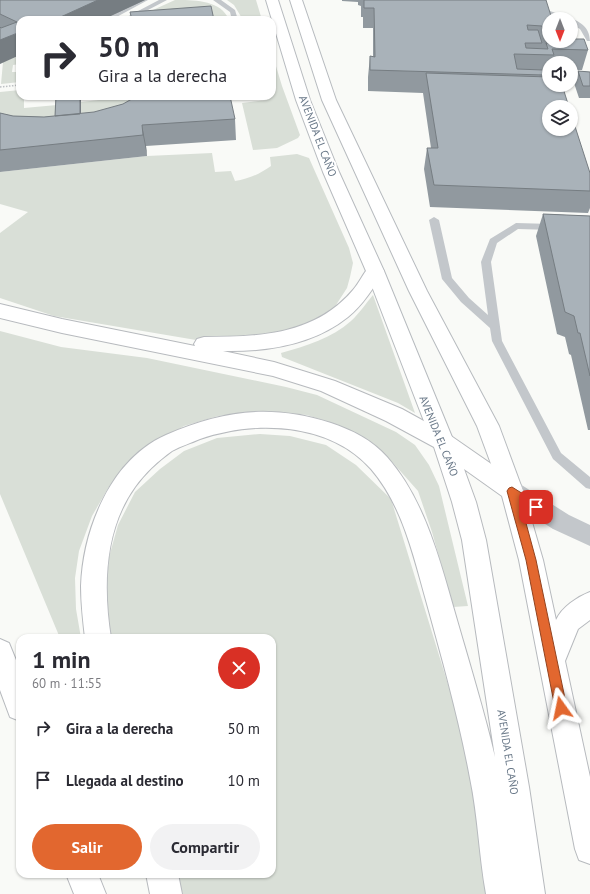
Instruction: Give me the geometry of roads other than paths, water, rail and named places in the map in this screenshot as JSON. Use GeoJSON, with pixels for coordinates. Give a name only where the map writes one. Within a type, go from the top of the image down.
{"type":"FeatureCollection","features":[{"type":"Feature","properties":{"kind":"main road","name":"AVENIDA EL CAÑO"},"geometry":{"type":"LineString","coordinates":[[272,0],[303,100],[331,172],[375,271],[443,442],[464,502],[474,540],[514,787],[529,894]]}},
{"type":"Feature","properties":{"kind":"main road","name":"AVENIDA EL CAÑO"},"geometry":{"type":"LineString","coordinates":[[296,0],[329,100],[418,290],[488,426],[512,491],[531,560],[590,849]]}},
{"type":"Feature","properties":{"kind":"main road"},"geometry":{"type":"LineString","coordinates":[[151,343],[247,345],[286,339],[309,332],[326,324],[353,302],[366,288],[375,271]]}},
{"type":"Feature","properties":{"kind":"main road"},"geometry":{"type":"LineString","coordinates":[[0,311],[62,326],[274,369],[328,386],[394,415],[443,442],[512,491]]}},
{"type":"Feature","properties":{"kind":"main road"},"geometry":{"type":"LineString","coordinates":[[98,634],[94,586],[98,551],[104,527],[116,498],[129,476],[148,458],[165,446],[225,422],[277,418],[325,428],[365,451],[378,462],[404,500],[427,562],[457,663],[485,779],[502,894]]}},
{"type":"Feature","properties":{"kind":"main road"},"geometry":{"type":"LineString","coordinates":[[551,662],[569,621],[590,604]]}},
{"type":"Feature","properties":{"kind":"main road"},"geometry":{"type":"LineString","coordinates":[[0,652],[16,695]]}},
{"type":"Feature","properties":{"kind":"main road"},"geometry":{"type":"LineString","coordinates":[[84,878],[90,894]]}},
{"type":"Feature","properties":{"kind":"main road"},"geometry":{"type":"LineString","coordinates":[[163,878],[166,894]]}},
{"type":"Feature","properties":{"kind":"street"},"geometry":{"type":"LineString","coordinates":[[512,491],[561,522],[590,536]]}},
{"type":"Feature","properties":{"kind":"lane"},"geometry":{"type":"LineString","coordinates":[[114,16],[145,0]]}},
{"type":"Feature","properties":{"kind":"lane"},"geometry":{"type":"LineString","coordinates":[[132,16],[164,0]]}},
{"type":"Feature","properties":{"kind":"lane"},"geometry":{"type":"LineString","coordinates":[[216,0],[233,11],[234,16]]}},
{"type":"Feature","properties":{"kind":"lane"},"geometry":{"type":"LineString","coordinates":[[532,0],[537,8],[548,12]]}},
{"type":"Feature","properties":{"kind":"lane"},"geometry":{"type":"LineString","coordinates":[[578,25],[582,28],[590,39]]}},
{"type":"Feature","properties":{"kind":"lane"},"geometry":{"type":"LineString","coordinates":[[434,220],[447,279],[465,300],[494,326]]}},
{"type":"Feature","properties":{"kind":"lane"},"geometry":{"type":"LineString","coordinates":[[552,227],[516,226],[494,241],[486,262],[494,326],[497,341],[558,456],[590,484]]}}]}
